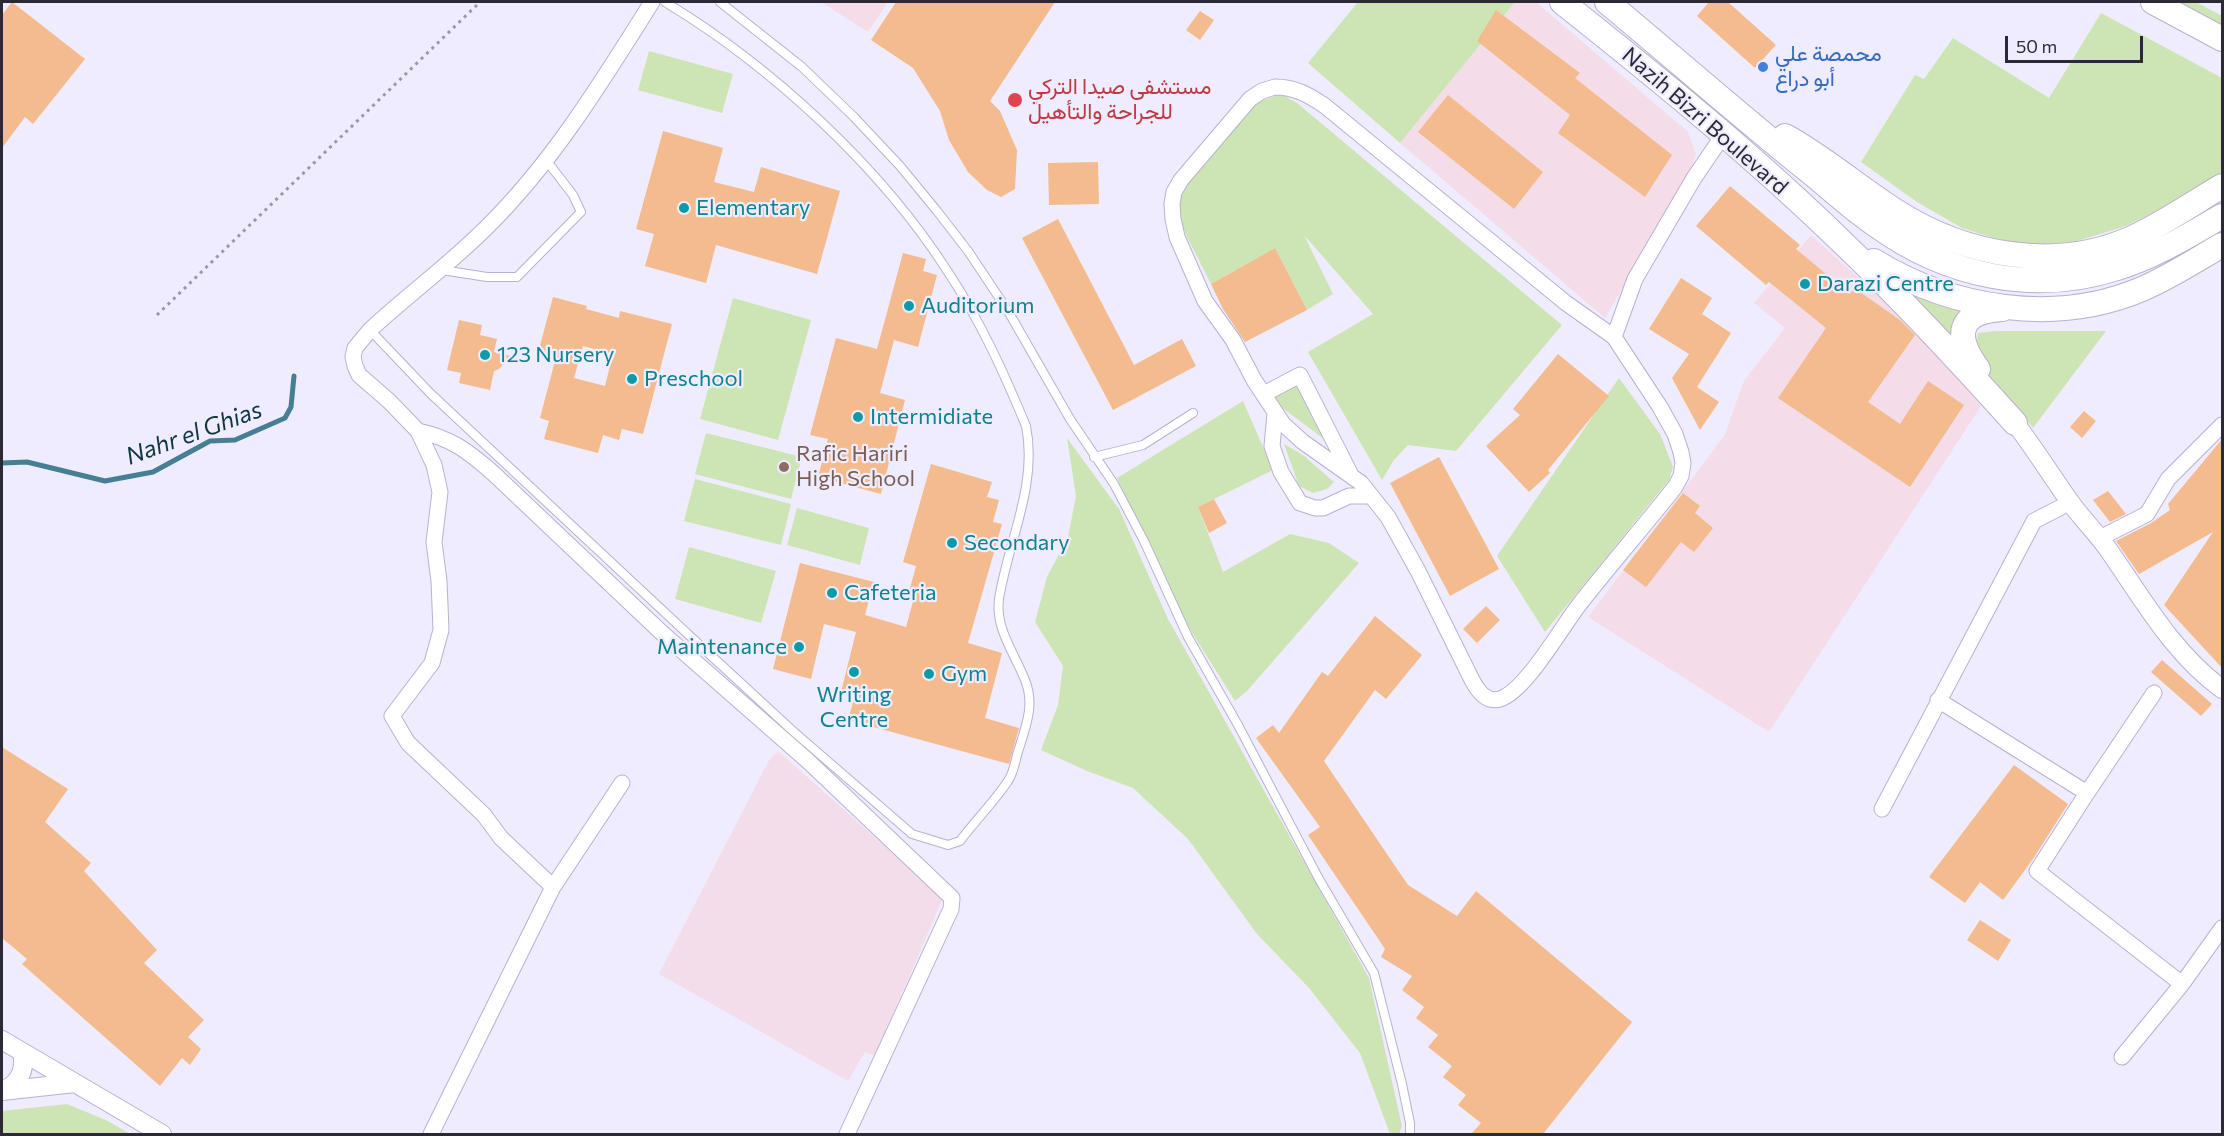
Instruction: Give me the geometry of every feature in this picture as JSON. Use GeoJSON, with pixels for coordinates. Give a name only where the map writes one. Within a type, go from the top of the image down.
{"type":"FeatureCollection","features":[{"type":"Feature","properties":{"kind":"highway","name":"Nazih Bizri Boulevard"},"geometry":{"type":"LineString","coordinates":[[1562,2],[1724,134],[1845,245]]}},
{"type":"Feature","properties":{"kind":"highway","name":"Nazih Bizri Boulevard"},"geometry":{"type":"LineString","coordinates":[[1607,2],[1875,225],[1917,251],[1951,266],[1997,277],[2038,281],[2086,276],[2146,257],[2223,216]]}},
{"type":"Feature","properties":{"kind":"highway"},"geometry":{"type":"LineString","coordinates":[[2153,2],[2223,39]]}},
{"type":"Feature","properties":{"kind":"highway"},"geometry":{"type":"LineString","coordinates":[[2180,16],[2223,50]]}},
{"type":"Feature","properties":{"kind":"highway"},"geometry":{"type":"LineString","coordinates":[[1729,105],[1805,147],[1898,213],[1962,243],[2011,255],[2073,255],[2119,243],[2145,231],[2223,186]]}},
{"type":"Feature","properties":{"kind":"highway"},"geometry":{"type":"LineString","coordinates":[[1845,245],[1895,274],[1924,286],[1980,303],[2014,308]]}},
{"type":"Feature","properties":{"kind":"highway"},"geometry":{"type":"LineString","coordinates":[[1845,245],[1947,348],[2015,423]]}},
{"type":"Feature","properties":{"kind":"highway"},"geometry":{"type":"LineString","coordinates":[[2015,423],[1970,358],[1962,333],[1966,321],[1976,314],[1991,310],[2048,309],[2083,305],[2118,297],[2164,279],[2223,245]]}},
{"type":"Feature","properties":{"kind":"street"},"geometry":{"type":"LineString","coordinates":[[553,887],[501,838],[484,814],[408,743],[393,716],[432,663],[441,630],[439,581],[434,542],[440,492],[434,465],[418,430],[359,375],[353,357],[355,348],[370,330],[487,227],[546,159],[609,70],[652,2]]}},
{"type":"Feature","properties":{"kind":"street"},"geometry":{"type":"LineString","coordinates":[[1288,87],[1300,91],[1325,106],[1566,303],[1614,337],[1675,434],[1683,463],[1681,476],[1662,503],[1580,603],[1539,661],[1513,691],[1497,700],[1489,699],[1476,687],[1388,517],[1361,483],[1303,442],[1275,414],[1264,394],[1233,340],[1205,301],[1177,237],[1172,204],[1174,192],[1181,180],[1250,99],[1262,90],[1288,87]]}},
{"type":"Feature","properties":{"kind":"street"},"geometry":{"type":"LineString","coordinates":[[1614,337],[1640,270],[1688,187],[1724,134]]}},
{"type":"Feature","properties":{"kind":"street"},"geometry":{"type":"LineString","coordinates":[[1264,394],[1300,375],[1351,475]]}},
{"type":"Feature","properties":{"kind":"street"},"geometry":{"type":"LineString","coordinates":[[1275,414],[1272,446],[1281,472],[1300,503],[1323,508],[1348,496],[1371,496]]}},
{"type":"Feature","properties":{"kind":"street"},"geometry":{"type":"LineString","coordinates":[[2015,423],[2071,502],[2100,538],[2151,614],[2194,665],[2223,689]]}},
{"type":"Feature","properties":{"kind":"street"},"geometry":{"type":"LineString","coordinates":[[2100,538],[2147,514],[2168,479],[2223,425]]}},
{"type":"Feature","properties":{"kind":"street"},"geometry":{"type":"LineString","coordinates":[[418,430],[452,441],[465,448],[494,473],[663,633],[808,761],[952,898],[951,909],[847,1134]]}},
{"type":"Feature","properties":{"kind":"street"},"geometry":{"type":"LineString","coordinates":[[1882,809],[2034,521],[2071,502]]}},
{"type":"Feature","properties":{"kind":"street"},"geometry":{"type":"LineString","coordinates":[[2154,693],[2037,871],[2182,984]]}},
{"type":"Feature","properties":{"kind":"street"},"geometry":{"type":"LineString","coordinates":[[1938,700],[2087,793]]}},
{"type":"Feature","properties":{"kind":"street"},"geometry":{"type":"LineString","coordinates":[[431,1134],[553,887],[622,783]]}},
{"type":"Feature","properties":{"kind":"street"},"geometry":{"type":"LineString","coordinates":[[2122,1057],[2182,984],[2223,928]]}},
{"type":"Feature","properties":{"kind":"street"},"geometry":{"type":"LineString","coordinates":[[2,1040],[162,1134]]}},
{"type":"Feature","properties":{"kind":"street"},"geometry":{"type":"LineString","coordinates":[[2,1091],[10,1088],[20,1076],[24,1061],[22,1053]]}},
{"type":"Feature","properties":{"kind":"street"},"geometry":{"type":"LineString","coordinates":[[2,1091],[75,1083]]}},
{"type":"Feature","properties":{"kind":"lane"},"geometry":{"type":"LineString","coordinates":[[370,330],[431,394],[794,732],[912,834],[948,845],[960,841],[1010,779],[1029,715],[1030,701],[1026,682],[1003,634],[999,602],[1030,463],[1031,447],[1026,426],[968,304],[947,270],[892,198],[861,163],[793,97],[729,44],[664,2]]}},
{"type":"Feature","properties":{"kind":"lane"},"geometry":{"type":"LineString","coordinates":[[720,2],[802,67],[854,117],[900,166],[937,211],[1008,311],[1094,457],[1114,484],[1188,637],[1250,746],[1319,879],[1374,973],[1404,1093],[1410,1134]]}},
{"type":"Feature","properties":{"kind":"lane"},"geometry":{"type":"LineString","coordinates":[[440,269],[487,277],[518,277],[581,212],[573,195],[546,159]]}},
{"type":"Feature","properties":{"kind":"lane"},"geometry":{"type":"LineString","coordinates":[[1094,457],[1143,445],[1193,413]]}},
{"type":"Feature","properties":{"kind":"path"},"geometry":{"type":"LineString","coordinates":[[157,315],[480,2]]}},
{"type":"Feature","properties":{"kind":"shaded area"},"geometry":{"type":"Polygon","coordinates":[[[821,2],[888,2],[868,32],[821,2]]]}},
{"type":"Feature","properties":{"kind":"shaded area"},"geometry":{"type":"Polygon","coordinates":[[[1515,2],[1536,2],[1688,132],[1696,154],[1689,175],[1605,318],[1400,143],[1515,2]]]}},
{"type":"Feature","properties":{"kind":"shaded area"},"geometry":{"type":"Polygon","coordinates":[[[1811,235],[1930,342],[1981,406],[1769,732],[1588,617],[1724,436],[1744,381],[1785,328],[1754,303],[1811,235]]]}},
{"type":"Feature","properties":{"kind":"shaded area"},"geometry":{"type":"Polygon","coordinates":[[[778,751],[943,898],[875,1056],[865,1052],[848,1081],[659,974],[768,762],[778,751]]]}},
{"type":"Feature","properties":{"kind":"green space"},"geometry":{"type":"Polygon","coordinates":[[[1358,2],[1515,2],[1400,143],[1308,63],[1358,2]]]}},
{"type":"Feature","properties":{"kind":"green space"},"geometry":{"type":"Polygon","coordinates":[[[2174,2],[2196,2],[2222,16],[2222,28],[2174,2]]]}},
{"type":"Feature","properties":{"kind":"green space"},"geometry":{"type":"Polygon","coordinates":[[[2101,13],[2222,78],[2222,179],[2126,226],[2064,245],[2013,244],[1962,228],[1917,202],[1861,162],[1915,75],[1924,79],[1953,38],[2049,98],[2101,13]]]}},
{"type":"Feature","properties":{"kind":"green space"},"geometry":{"type":"Polygon","coordinates":[[[649,51],[733,74],[722,113],[638,90],[649,51]]]}},
{"type":"Feature","properties":{"kind":"green space"},"geometry":{"type":"Polygon","coordinates":[[[1281,94],[1297,103],[1562,325],[1456,451],[1408,445],[1394,460],[1382,480],[1308,352],[1373,314],[1304,235],[1333,294],[1307,310],[1275,248],[1211,284],[1180,223],[1178,203],[1184,185],[1255,103],[1281,94]]]}},
{"type":"Feature","properties":{"kind":"green space"},"geometry":{"type":"Polygon","coordinates":[[[1912,290],[1963,309],[1955,317],[1951,337],[1908,294],[1912,290]]]}},
{"type":"Feature","properties":{"kind":"green space"},"geometry":{"type":"Polygon","coordinates":[[[733,298],[811,320],[778,440],[700,419],[733,298]]]}},
{"type":"Feature","properties":{"kind":"green space"},"geometry":{"type":"Polygon","coordinates":[[[2106,331],[2033,428],[1987,373],[1975,352],[1978,333],[2106,331]]]}},
{"type":"Feature","properties":{"kind":"green space"},"geometry":{"type":"Polygon","coordinates":[[[1619,378],[1660,434],[1673,467],[1669,480],[1545,632],[1497,556],[1619,378]]]}},
{"type":"Feature","properties":{"kind":"green space"},"geometry":{"type":"Polygon","coordinates":[[[1299,386],[1329,443],[1276,403],[1275,395],[1299,386]]]}},
{"type":"Feature","properties":{"kind":"green space"},"geometry":{"type":"Polygon","coordinates":[[[1243,401],[1273,470],[1198,507],[1223,572],[1290,534],[1329,543],[1359,563],[1247,691],[1235,701],[1186,623],[1117,478],[1243,401]]]}},
{"type":"Feature","properties":{"kind":"green space"},"geometry":{"type":"Polygon","coordinates":[[[706,433],[802,457],[791,499],[695,474],[706,433]]]}},
{"type":"Feature","properties":{"kind":"green space"},"geometry":{"type":"Polygon","coordinates":[[[1067,438],[1119,509],[1168,619],[1369,978],[1402,1126],[1399,1134],[1390,1134],[1360,1053],[1309,988],[1257,934],[1188,839],[1133,788],[1087,771],[1041,750],[1058,705],[1063,666],[1035,622],[1047,577],[1068,537],[1076,496],[1067,438]]]}},
{"type":"Feature","properties":{"kind":"green space"},"geometry":{"type":"Polygon","coordinates":[[[1284,444],[1303,455],[1334,482],[1327,489],[1313,493],[1299,486],[1284,444]]]}},
{"type":"Feature","properties":{"kind":"green space"},"geometry":{"type":"Polygon","coordinates":[[[695,479],[791,504],[781,545],[684,521],[695,479]]]}},
{"type":"Feature","properties":{"kind":"green space"},"geometry":{"type":"Polygon","coordinates":[[[797,508],[869,528],[860,565],[787,545],[797,508]]]}},
{"type":"Feature","properties":{"kind":"green space"},"geometry":{"type":"Polygon","coordinates":[[[689,547],[776,571],[761,623],[675,599],[689,547]]]}},
{"type":"Feature","properties":{"kind":"green space"},"geometry":{"type":"Polygon","coordinates":[[[67,1104],[108,1121],[130,1134],[2,1134],[2,1111],[67,1104]]]}},
{"type":"Feature","properties":{"kind":"building"},"geometry":{"type":"Polygon","coordinates":[[[12,2],[85,59],[33,124],[25,117],[2,148],[2,15],[12,2]]]}},
{"type":"Feature","properties":{"kind":"building"},"geometry":{"type":"Polygon","coordinates":[[[896,2],[1055,2],[990,101],[1000,111],[1017,150],[1015,189],[1001,197],[987,190],[968,172],[949,140],[940,111],[913,68],[871,40],[896,2]]]}},
{"type":"Feature","properties":{"kind":"building"},"geometry":{"type":"Polygon","coordinates":[[[1709,2],[1728,2],[1776,45],[1755,68],[1697,16],[1709,2]]]}},
{"type":"Feature","properties":{"kind":"building"},"geometry":{"type":"Polygon","coordinates":[[[1496,10],[1580,73],[1575,78],[1672,155],[1645,197],[1558,133],[1570,115],[1477,41],[1496,10]]]}},
{"type":"Feature","properties":{"kind":"building"},"geometry":{"type":"Polygon","coordinates":[[[1200,11],[1214,20],[1200,40],[1186,30],[1200,11]]]}},
{"type":"Feature","properties":{"kind":"building"},"geometry":{"type":"Polygon","coordinates":[[[1448,95],[1543,172],[1514,209],[1418,132],[1448,95]]]}},
{"type":"Feature","properties":{"kind":"building"},"geometry":{"type":"Polygon","coordinates":[[[663,131],[723,148],[714,182],[754,192],[761,167],[840,191],[817,274],[716,245],[706,283],[645,266],[654,234],[636,229],[663,131]]]}},
{"type":"Feature","properties":{"kind":"building"},"geometry":{"type":"Polygon","coordinates":[[[1098,162],[1099,204],[1049,205],[1048,163],[1098,162]]]}},
{"type":"Feature","properties":{"kind":"building"},"geometry":{"type":"Polygon","coordinates":[[[1730,186],[1800,245],[1796,249],[1850,294],[1854,288],[1900,320],[1915,335],[1868,402],[1900,424],[1928,381],[1964,405],[1910,487],[1778,398],[1826,328],[1769,282],[1766,285],[1696,226],[1730,186]]]}},
{"type":"Feature","properties":{"kind":"building"},"geometry":{"type":"Polygon","coordinates":[[[1058,219],[1134,365],[1182,339],[1196,366],[1113,410],[1022,238],[1058,219]]]}},
{"type":"Feature","properties":{"kind":"building"},"geometry":{"type":"Polygon","coordinates":[[[1275,248],[1307,310],[1245,342],[1223,309],[1211,284],[1275,248]]]}},
{"type":"Feature","properties":{"kind":"building","name":"Intermidiate"},"geometry":{"type":"Polygon","coordinates":[[[903,253],[926,259],[923,271],[937,275],[918,347],[894,340],[880,393],[905,400],[881,494],[818,477],[828,439],[810,435],[836,338],[877,349],[903,253]]]}},
{"type":"Feature","properties":{"kind":"building"},"geometry":{"type":"Polygon","coordinates":[[[1681,278],[1712,298],[1702,314],[1731,333],[1697,387],[1719,402],[1700,430],[1672,378],[1689,354],[1649,329],[1681,278]]]}},
{"type":"Feature","properties":{"kind":"building","name":"Preschool"},"geometry":{"type":"Polygon","coordinates":[[[553,297],[619,318],[620,311],[672,324],[643,434],[622,429],[619,440],[603,435],[598,453],[544,439],[549,421],[540,418],[556,357],[538,353],[553,297]],[[583,346],[574,378],[605,386],[613,354],[583,346]]]}},
{"type":"Feature","properties":{"kind":"building","name":"123 Nursery"},"geometry":{"type":"Polygon","coordinates":[[[459,320],[482,325],[480,335],[497,339],[494,352],[511,356],[499,369],[494,371],[490,390],[459,383],[461,373],[447,370],[459,320]]]}},
{"type":"Feature","properties":{"kind":"building"},"geometry":{"type":"Polygon","coordinates":[[[1558,354],[1609,396],[1548,470],[1550,473],[1529,492],[1486,446],[1520,415],[1513,409],[1558,354]]]}},
{"type":"Feature","properties":{"kind":"building"},"geometry":{"type":"Polygon","coordinates":[[[2084,411],[2096,421],[2082,438],[2070,427],[2084,411]]]}},
{"type":"Feature","properties":{"kind":"building"},"geometry":{"type":"Polygon","coordinates":[[[2223,438],[2223,669],[2164,605],[2213,532],[2139,574],[2116,541],[2151,523],[2170,510],[2168,504],[2223,438]]]}},
{"type":"Feature","properties":{"kind":"building"},"geometry":{"type":"Polygon","coordinates":[[[1439,457],[1499,569],[1450,596],[1390,483],[1439,457]]]}},
{"type":"Feature","properties":{"kind":"building"},"geometry":{"type":"Polygon","coordinates":[[[931,464],[992,482],[987,497],[999,500],[993,522],[1002,524],[968,643],[1002,653],[985,718],[1019,728],[1009,764],[848,720],[855,695],[841,692],[856,632],[824,624],[811,679],[773,669],[800,563],[874,582],[865,615],[906,627],[915,594],[909,592],[916,566],[903,562],[931,464]]]}},
{"type":"Feature","properties":{"kind":"building"},"geometry":{"type":"Polygon","coordinates":[[[2108,491],[2126,514],[2110,522],[2093,500],[2108,491]]]}},
{"type":"Feature","properties":{"kind":"building"},"geometry":{"type":"Polygon","coordinates":[[[1683,493],[1700,506],[1695,513],[1713,528],[1694,552],[1681,542],[1646,587],[1623,570],[1683,493]]]}},
{"type":"Feature","properties":{"kind":"building"},"geometry":{"type":"Polygon","coordinates":[[[1214,499],[1227,523],[1209,533],[1198,507],[1214,499]]]}},
{"type":"Feature","properties":{"kind":"building"},"geometry":{"type":"Polygon","coordinates":[[[1486,606],[1500,620],[1477,643],[1463,629],[1486,606]]]}},
{"type":"Feature","properties":{"kind":"building"},"geometry":{"type":"Polygon","coordinates":[[[1375,616],[1422,655],[1386,699],[1375,690],[1324,761],[1408,885],[1457,916],[1476,891],[1632,1022],[1543,1134],[1471,1134],[1481,1123],[1458,1105],[1466,1095],[1443,1077],[1452,1066],[1428,1047],[1438,1035],[1416,1018],[1424,1007],[1402,990],[1412,976],[1381,957],[1385,949],[1308,835],[1320,827],[1256,738],[1273,725],[1279,733],[1322,672],[1328,676],[1375,616]]]}},
{"type":"Feature","properties":{"kind":"building"},"geometry":{"type":"Polygon","coordinates":[[[2162,660],[2212,704],[2201,716],[2151,672],[2162,660]]]}},
{"type":"Feature","properties":{"kind":"building"},"geometry":{"type":"Polygon","coordinates":[[[2,747],[68,789],[45,822],[91,863],[84,871],[157,950],[144,963],[204,1020],[188,1037],[201,1049],[190,1065],[182,1058],[160,1086],[22,964],[27,959],[2,938],[2,747]]]}},
{"type":"Feature","properties":{"kind":"building"},"geometry":{"type":"Polygon","coordinates":[[[2014,765],[2068,804],[2033,859],[2003,900],[1980,882],[1965,903],[1929,877],[2014,765]]]}},
{"type":"Feature","properties":{"kind":"building"},"geometry":{"type":"Polygon","coordinates":[[[1980,920],[2011,940],[1998,961],[1967,940],[1980,920]]]}},
{"type":"Feature","properties":{"kind":"waterway","name":"Nahr el Ghias"},"geometry":{"type":"LineString","coordinates":[[2,463],[27,462],[105,481],[153,472],[210,441],[235,440],[285,418],[291,407],[294,376]]}},
{"type":"Feature","properties":{"kind":"place","name":"محمصة علي أبو دراع"},"geometry":{"type":"Point","coordinates":[1763,67]}},
{"type":"Feature","properties":{"kind":"place","name":"مستشفى صيدا التركي للجراحة والتأهيل"},"geometry":{"type":"Point","coordinates":[1015,100]}},
{"type":"Feature","properties":{"kind":"place","name":"Elementary"},"geometry":{"type":"Point","coordinates":[684,208]}},
{"type":"Feature","properties":{"kind":"place","name":"Darazi Centre"},"geometry":{"type":"Point","coordinates":[1805,284]}},
{"type":"Feature","properties":{"kind":"place","name":"Auditorium"},"geometry":{"type":"Point","coordinates":[909,306]}},
{"type":"Feature","properties":{"kind":"place","name":"123 Nursery"},"geometry":{"type":"Point","coordinates":[485,355]}},
{"type":"Feature","properties":{"kind":"place","name":"Preschool"},"geometry":{"type":"Point","coordinates":[632,379]}},
{"type":"Feature","properties":{"kind":"place","name":"Intermidiate"},"geometry":{"type":"Point","coordinates":[858,417]}},
{"type":"Feature","properties":{"kind":"place","name":"Rafic Hariri High School"},"geometry":{"type":"Point","coordinates":[784,467]}},
{"type":"Feature","properties":{"kind":"place","name":"Secondary"},"geometry":{"type":"Point","coordinates":[952,543]}},
{"type":"Feature","properties":{"kind":"place","name":"Cafeteria"},"geometry":{"type":"Point","coordinates":[832,593]}},
{"type":"Feature","properties":{"kind":"place","name":"Maintenance"},"geometry":{"type":"Point","coordinates":[799,647]}},
{"type":"Feature","properties":{"kind":"place","name":"Writing Centre"},"geometry":{"type":"Point","coordinates":[854,672]}},
{"type":"Feature","properties":{"kind":"place","name":"Gym"},"geometry":{"type":"Point","coordinates":[929,674]}}]}
